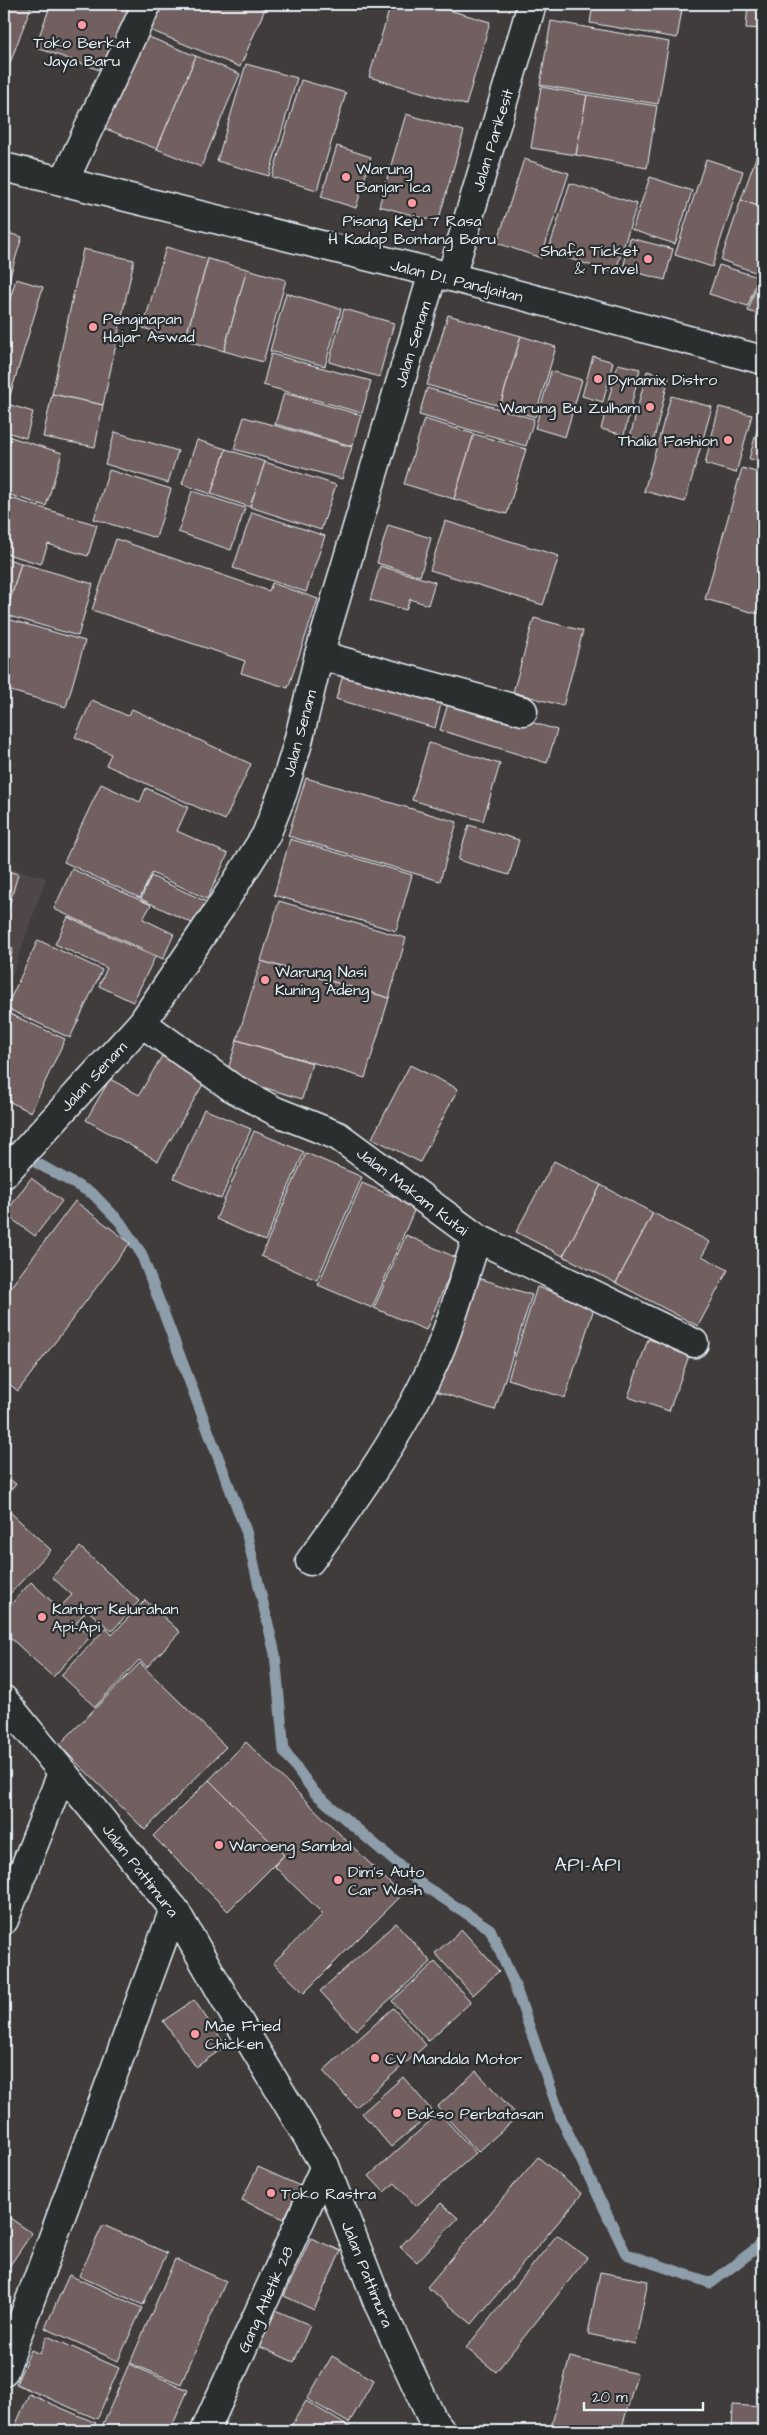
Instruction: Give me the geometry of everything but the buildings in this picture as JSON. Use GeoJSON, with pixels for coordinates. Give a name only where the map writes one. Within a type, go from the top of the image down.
{"type":"FeatureCollection","features":[{"type":"Feature","properties":{"kind":"street"},"geometry":{"type":"LineString","coordinates":[[64,181],[147,4]]}},
{"type":"Feature","properties":{"kind":"street","name":"Jalan Parikesit"},"geometry":{"type":"LineString","coordinates":[[442,275],[532,4]]}},
{"type":"Feature","properties":{"kind":"street","name":"Jalan D.I. Pandjaitan"},"geometry":{"type":"LineString","coordinates":[[4,167],[442,275],[763,360]]}},
{"type":"Feature","properties":{"kind":"street","name":"Jalan Senam"},"geometry":{"type":"LineString","coordinates":[[4,1174],[142,1023],[266,835],[283,792],[297,746],[319,655],[442,275]]}},
{"type":"Feature","properties":{"kind":"street"},"geometry":{"type":"LineString","coordinates":[[319,655],[523,711]]}},
{"type":"Feature","properties":{"kind":"street","name":"Jalan Makam Kutai"},"geometry":{"type":"LineString","coordinates":[[142,1023],[231,1087],[275,1111],[338,1136],[477,1238],[694,1343]]}},
{"type":"Feature","properties":{"kind":"street"},"geometry":{"type":"LineString","coordinates":[[310,1561],[367,1482],[406,1419],[439,1353],[477,1238]]}},
{"type":"Feature","properties":{"kind":"street","name":"Jalan Pattimura"},"geometry":{"type":"LineString","coordinates":[[4,1700],[174,1909],[231,2009],[325,2166],[378,2303],[433,2421],[441,2431]]}},
{"type":"Feature","properties":{"kind":"street"},"geometry":{"type":"LineString","coordinates":[[4,1920],[62,1773]]}},
{"type":"Feature","properties":{"kind":"street"},"geometry":{"type":"LineString","coordinates":[[4,2371],[174,1909]]}},
{"type":"Feature","properties":{"kind":"street","name":"Gang Atletik 28"},"geometry":{"type":"LineString","coordinates":[[205,2431],[325,2166]]}},
{"type":"Feature","properties":{"kind":"shaded area"},"geometry":{"type":"Polygon","coordinates":[[[4,866],[46,878],[4,1000],[4,866]]]}},
{"type":"Feature","properties":{"kind":"waterway"},"geometry":{"type":"LineString","coordinates":[[4,1145],[93,1194],[120,1222],[141,1253],[246,1531],[275,1654],[284,1751],[315,1793],[420,1883],[490,1929],[514,1983],[561,2118],[626,2254],[711,2283],[763,2243]]}},
{"type":"Feature","properties":{"kind":"place","name":"Toko Berkat Jaya Baru"},"geometry":{"type":"Point","coordinates":[82,25]}},
{"type":"Feature","properties":{"kind":"place","name":"Warung Banjar Ica"},"geometry":{"type":"Point","coordinates":[346,177]}},
{"type":"Feature","properties":{"kind":"place","name":"Pisang Keju 7 Rasa H Kadap Bontang Baru"},"geometry":{"type":"Point","coordinates":[412,203]}},
{"type":"Feature","properties":{"kind":"place","name":"Shafa Ticket & Travel"},"geometry":{"type":"Point","coordinates":[648,259]}},
{"type":"Feature","properties":{"kind":"place","name":"Penginapan Hajar Aswad"},"geometry":{"type":"Point","coordinates":[93,327]}},
{"type":"Feature","properties":{"kind":"place","name":"Dynamix Distro"},"geometry":{"type":"Point","coordinates":[598,379]}},
{"type":"Feature","properties":{"kind":"place","name":"Warung Bu Zulham"},"geometry":{"type":"Point","coordinates":[650,407]}},
{"type":"Feature","properties":{"kind":"place","name":"Thalia Fashion"},"geometry":{"type":"Point","coordinates":[728,440]}},
{"type":"Feature","properties":{"kind":"place","name":"Warung Nasi Kuning Adeng"},"geometry":{"type":"Point","coordinates":[265,980]}},
{"type":"Feature","properties":{"kind":"place","name":"Kantor Kelurahan Api-Api"},"geometry":{"type":"Point","coordinates":[42,1617]}},
{"type":"Feature","properties":{"kind":"place","name":"Waroeng Sambal"},"geometry":{"type":"Point","coordinates":[219,1845]}},
{"type":"Feature","properties":{"kind":"place","name":"Dim's Auto Car Wash"},"geometry":{"type":"Point","coordinates":[338,1880]}},
{"type":"Feature","properties":{"kind":"place","name":"Mae Fried Chicken"},"geometry":{"type":"Point","coordinates":[195,2034]}},
{"type":"Feature","properties":{"kind":"place","name":"CV Mandala Motor"},"geometry":{"type":"Point","coordinates":[375,2058]}},
{"type":"Feature","properties":{"kind":"place","name":"Bakso Perbatasan"},"geometry":{"type":"Point","coordinates":[397,2113]}},
{"type":"Feature","properties":{"kind":"place","name":"Toko Rastra"},"geometry":{"type":"Point","coordinates":[271,2193]}},
{"type":"Feature","properties":{"kind":"district","name":"API-API"},"geometry":{"type":"Point","coordinates":[588,1864]}}]}
